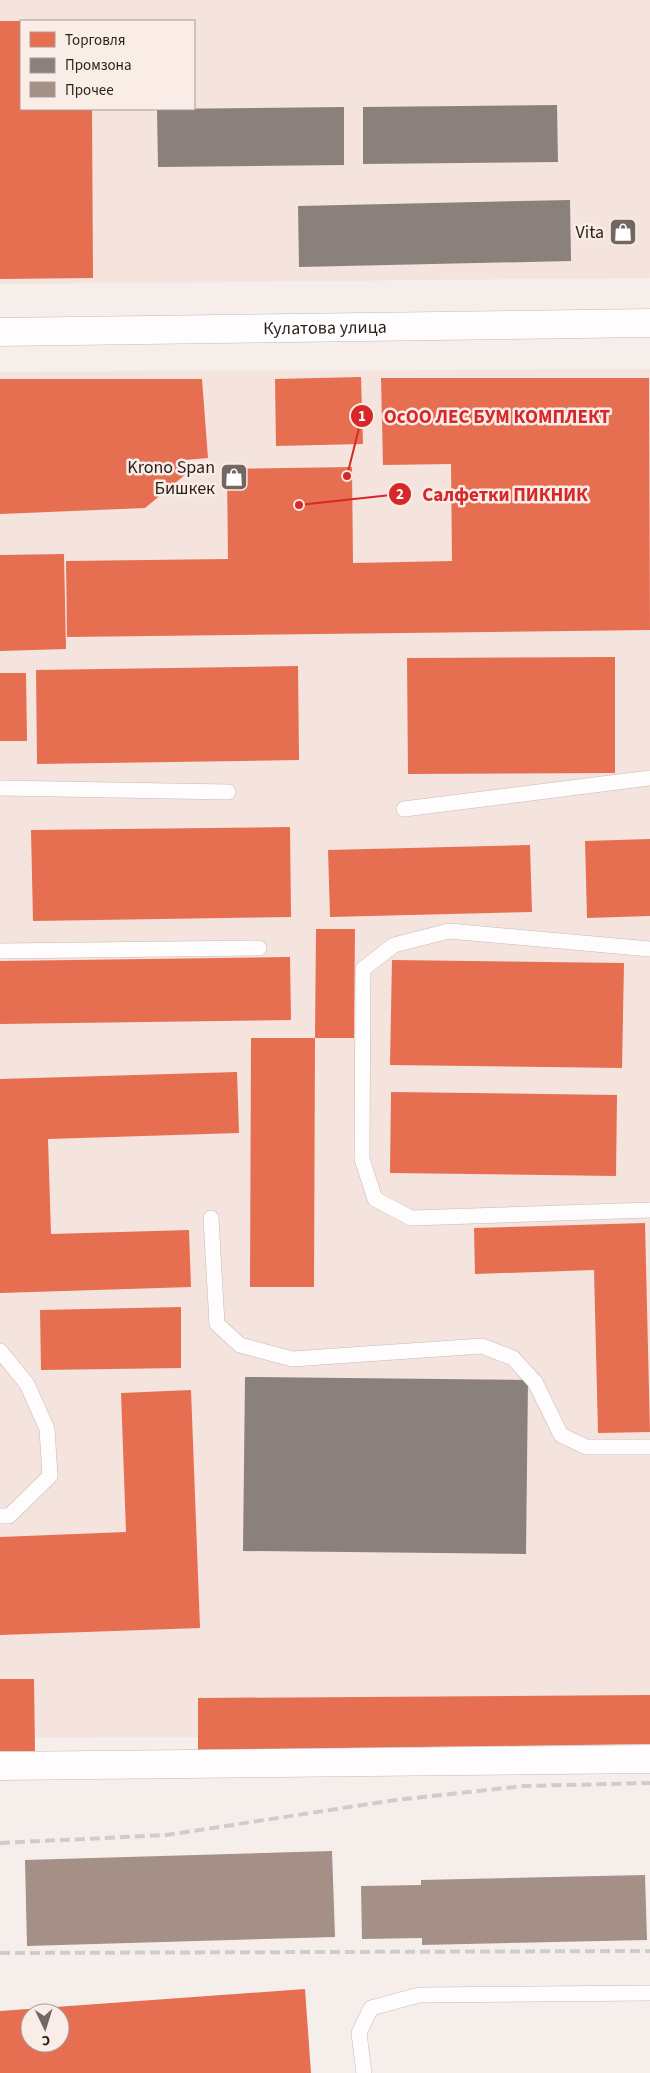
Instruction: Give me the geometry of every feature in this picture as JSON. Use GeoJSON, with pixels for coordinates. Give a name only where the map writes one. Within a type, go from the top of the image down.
{"type":"FeatureCollection","features":[{"type":"Feature","properties":{"kind":"street","name":"Кулатова улица"},"geometry":{"type":"LineString","coordinates":[[0,332],[650,323]]}},
{"type":"Feature","properties":{"kind":"street"},"geometry":{"type":"LineString","coordinates":[[0,1766],[650,1758]]}},
{"type":"Feature","properties":{"kind":"lane"},"geometry":{"type":"LineString","coordinates":[[404,809],[650,778]]}},
{"type":"Feature","properties":{"kind":"lane"},"geometry":{"type":"LineString","coordinates":[[0,788],[228,792]]}},
{"type":"Feature","properties":{"kind":"lane"},"geometry":{"type":"LineString","coordinates":[[650,949],[449,931],[394,945],[363,969],[362,1159],[375,1199],[411,1218],[650,1210]]}},
{"type":"Feature","properties":{"kind":"lane"},"geometry":{"type":"LineString","coordinates":[[0,951],[259,948]]}},
{"type":"Feature","properties":{"kind":"lane"},"geometry":{"type":"LineString","coordinates":[[212,1218],[217,1324],[240,1344],[292,1359],[482,1346],[513,1358],[535,1382],[561,1435],[586,1447],[650,1447]]}},
{"type":"Feature","properties":{"kind":"lane"},"geometry":{"type":"LineString","coordinates":[[0,1351],[27,1384],[47,1428],[50,1476],[9,1516],[0,1516]]}},
{"type":"Feature","properties":{"kind":"lane"},"geometry":{"type":"LineString","coordinates":[[364,2073],[359,2033],[372,2008],[419,1995],[650,1993]]}},
{"type":"Feature","properties":{"kind":"shaded area"},"geometry":{"type":"Polygon","coordinates":[[[0,0],[650,0],[650,278],[0,284],[0,0]]]}},
{"type":"Feature","properties":{"kind":"shaded area"},"geometry":{"type":"Polygon","coordinates":[[[650,369],[650,1735],[0,1738],[0,372],[650,369]]]}},
{"type":"Feature","properties":{"kind":"building: Торговля"},"geometry":{"type":"Polygon","coordinates":[[[0,21],[20,21],[20,110],[92,110],[93,278],[0,279],[0,21]]]}},
{"type":"Feature","properties":{"kind":"building: Торговля"},"geometry":{"type":"Polygon","coordinates":[[[361,377],[363,444],[276,446],[275,379],[361,377]]]}},
{"type":"Feature","properties":{"kind":"building: Торговля"},"geometry":{"type":"Polygon","coordinates":[[[381,378],[649,378],[650,630],[67,637],[66,561],[228,559],[227,469],[352,467],[353,563],[452,561],[451,464],[383,465],[381,378]]]}},
{"type":"Feature","properties":{"kind":"building: Торговля"},"geometry":{"type":"Polygon","coordinates":[[[0,379],[202,379],[208,458],[185,460],[186,474],[145,508],[0,514],[0,379]]]}},
{"type":"Feature","properties":{"kind":"building: Торговля"},"geometry":{"type":"Polygon","coordinates":[[[64,554],[66,649],[0,651],[0,555],[64,554]]]}},
{"type":"Feature","properties":{"kind":"building: Торговля"},"geometry":{"type":"Polygon","coordinates":[[[615,657],[615,773],[408,774],[407,658],[615,657]]]}},
{"type":"Feature","properties":{"kind":"building: Торговля"},"geometry":{"type":"Polygon","coordinates":[[[298,666],[299,760],[37,764],[36,670],[298,666]]]}},
{"type":"Feature","properties":{"kind":"building: Торговля"},"geometry":{"type":"Polygon","coordinates":[[[0,673],[26,673],[27,741],[0,741],[0,673]]]}},
{"type":"Feature","properties":{"kind":"building: Торговля"},"geometry":{"type":"Polygon","coordinates":[[[290,827],[291,917],[33,921],[31,830],[290,827]]]}},
{"type":"Feature","properties":{"kind":"building: Торговля"},"geometry":{"type":"Polygon","coordinates":[[[650,839],[650,916],[587,918],[585,841],[650,839]]]}},
{"type":"Feature","properties":{"kind":"building: Торговля"},"geometry":{"type":"Polygon","coordinates":[[[530,845],[532,912],[330,917],[328,850],[530,845]]]}},
{"type":"Feature","properties":{"kind":"building: Торговля"},"geometry":{"type":"Polygon","coordinates":[[[316,929],[355,929],[354,1038],[315,1038],[316,929]]]}},
{"type":"Feature","properties":{"kind":"building: Торговля"},"geometry":{"type":"Polygon","coordinates":[[[290,957],[291,1020],[0,1024],[0,961],[290,957]]]}},
{"type":"Feature","properties":{"kind":"building: Торговля"},"geometry":{"type":"Polygon","coordinates":[[[392,960],[624,963],[622,1068],[390,1065],[392,960]]]}},
{"type":"Feature","properties":{"kind":"building: Торговля"},"geometry":{"type":"Polygon","coordinates":[[[251,1038],[315,1038],[314,1287],[250,1287],[251,1038]]]}},
{"type":"Feature","properties":{"kind":"building: Торговля"},"geometry":{"type":"Polygon","coordinates":[[[237,1072],[239,1133],[48,1139],[51,1234],[189,1230],[191,1287],[0,1293],[0,1079],[237,1072]]]}},
{"type":"Feature","properties":{"kind":"building: Торговля"},"geometry":{"type":"Polygon","coordinates":[[[391,1092],[617,1095],[616,1176],[390,1173],[391,1092]]]}},
{"type":"Feature","properties":{"kind":"building: Торговля"},"geometry":{"type":"Polygon","coordinates":[[[645,1223],[650,1432],[598,1433],[594,1270],[475,1274],[474,1228],[645,1223]]]}},
{"type":"Feature","properties":{"kind":"building: Торговля"},"geometry":{"type":"Polygon","coordinates":[[[181,1307],[181,1368],[41,1370],[40,1310],[181,1307]]]}},
{"type":"Feature","properties":{"kind":"building: Торговля"},"geometry":{"type":"Polygon","coordinates":[[[191,1390],[200,1628],[0,1635],[0,1537],[126,1532],[121,1393],[191,1390]]]}},
{"type":"Feature","properties":{"kind":"building: Торговля"},"geometry":{"type":"Polygon","coordinates":[[[0,1679],[34,1679],[35,1751],[0,1751],[0,1679]]]}},
{"type":"Feature","properties":{"kind":"building: Торговля"},"geometry":{"type":"Polygon","coordinates":[[[650,1695],[650,1744],[198,1750],[198,1698],[650,1695]]]}},
{"type":"Feature","properties":{"kind":"building: Торговля"},"geometry":{"type":"Polygon","coordinates":[[[305,1989],[311,2073],[0,2073],[0,2011],[20,2010],[20,2053],[70,2053],[70,2006],[305,1989]]]}},
{"type":"Feature","properties":{"kind":"building: Промзона"},"geometry":{"type":"Polygon","coordinates":[[[557,105],[558,162],[363,164],[363,107],[557,105]]]}},
{"type":"Feature","properties":{"kind":"building: Промзона"},"geometry":{"type":"Polygon","coordinates":[[[344,107],[344,165],[158,167],[157,110],[344,107]]]}},
{"type":"Feature","properties":{"kind":"building: Промзона"},"geometry":{"type":"Polygon","coordinates":[[[570,200],[571,261],[299,267],[298,206],[570,200]]]}},
{"type":"Feature","properties":{"kind":"building: Промзона"},"geometry":{"type":"Polygon","coordinates":[[[245,1377],[528,1380],[526,1554],[243,1551],[245,1377]]]}},
{"type":"Feature","properties":{"kind":"building: Прочее"},"geometry":{"type":"Polygon","coordinates":[[[332,1851],[335,1937],[27,1946],[25,1860],[332,1851]]]}},
{"type":"Feature","properties":{"kind":"building: Прочее"},"geometry":{"type":"Polygon","coordinates":[[[645,1875],[647,1940],[422,1945],[422,1938],[362,1939],[361,1886],[421,1885],[421,1880],[645,1875]]]}},
{"type":"Feature","properties":{"kind":"railway"},"geometry":{"type":"LineString","coordinates":[[0,1843],[166,1835],[396,1800],[524,1786],[650,1783]]}},
{"type":"Feature","properties":{"kind":"railway"},"geometry":{"type":"LineString","coordinates":[[0,1953],[650,1951]]}},
{"type":"Feature","properties":{"kind":"place","name":"Vita"},"geometry":{"type":"Point","coordinates":[623,232]}},
{"type":"Feature","properties":{"kind":"place","name":"ОсОО ЛЕС БУМ КОМПЛЕКТ"},"geometry":{"type":"Point","coordinates":[347,476]}},
{"type":"Feature","properties":{"kind":"place","name":"Krono Span Бишкек"},"geometry":{"type":"Point","coordinates":[234,477]}},
{"type":"Feature","properties":{"kind":"place","name":"Салфетки ПИКНИК"},"geometry":{"type":"Point","coordinates":[299,505]}}]}
